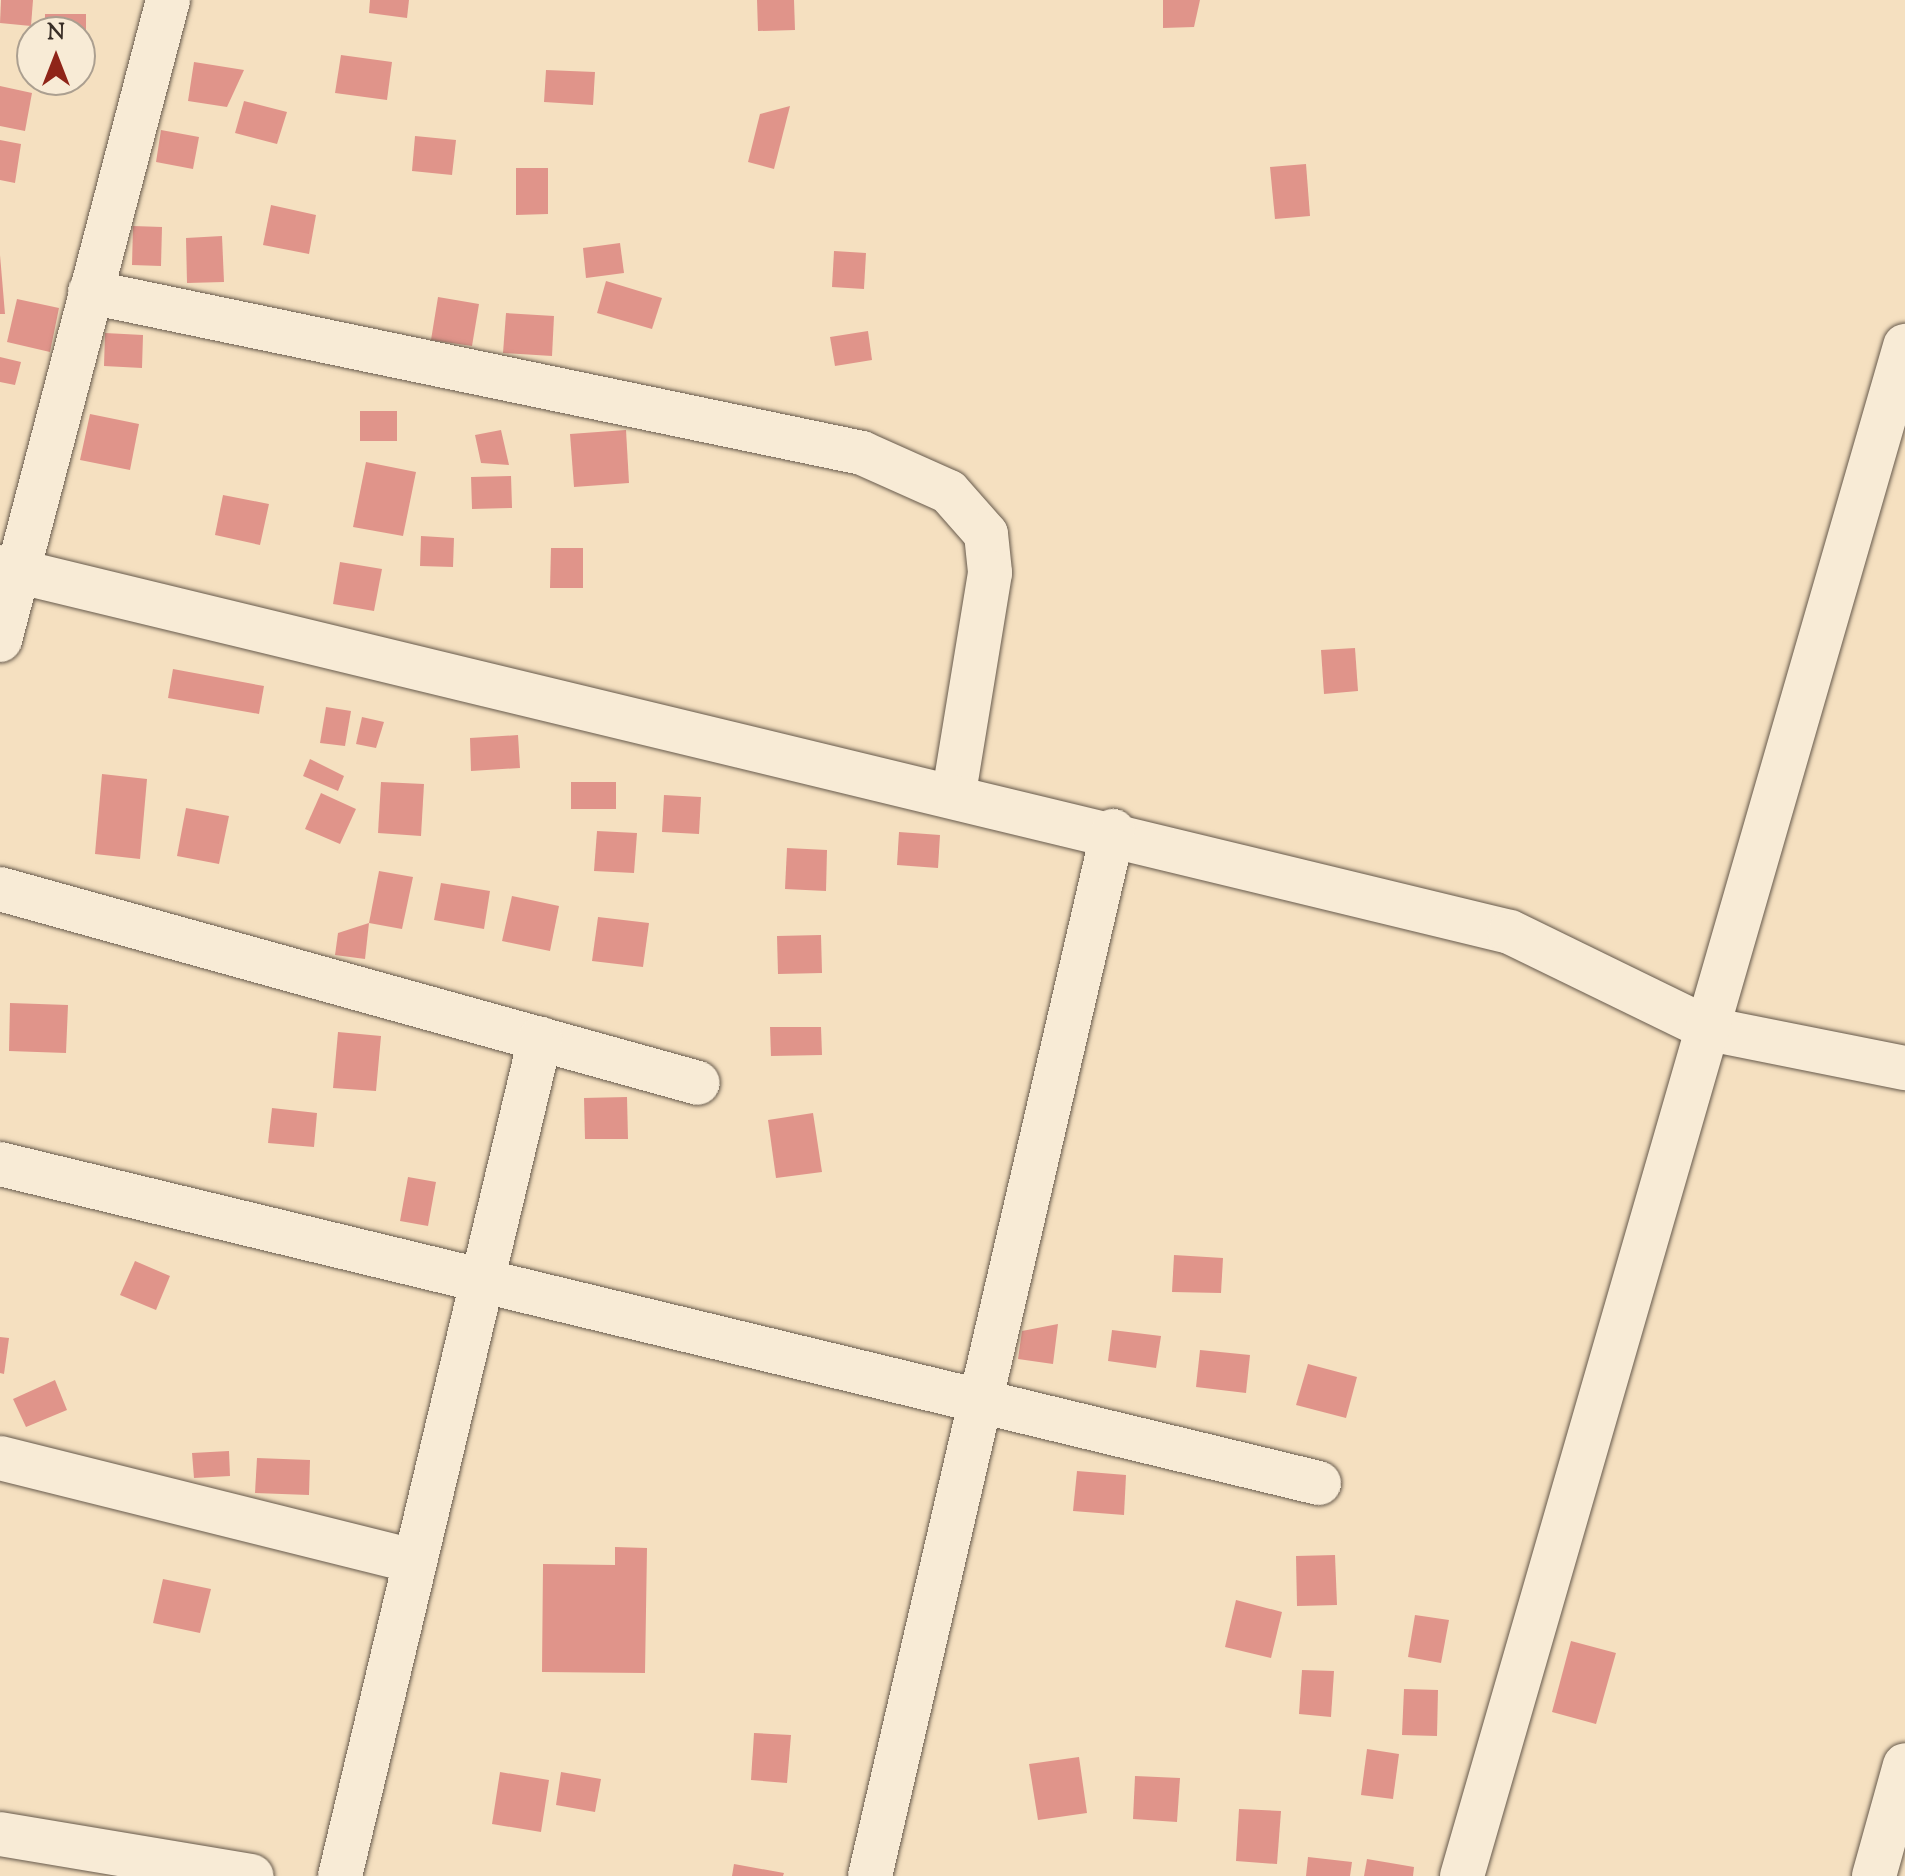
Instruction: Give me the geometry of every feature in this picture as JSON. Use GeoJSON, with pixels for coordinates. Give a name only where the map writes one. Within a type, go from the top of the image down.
{"type":"FeatureCollection","features":[{"type":"Feature","properties":{"kind":"street"},"geometry":{"type":"LineString","coordinates":[[0,640],[7,569],[90,292],[168,0]]}},
{"type":"Feature","properties":{"kind":"street"},"geometry":{"type":"LineString","coordinates":[[90,292],[862,453],[949,492],[986,534],[990,573],[954,793]]}},
{"type":"Feature","properties":{"kind":"street"},"geometry":{"type":"LineString","coordinates":[[1462,1876],[1905,346]]}},
{"type":"Feature","properties":{"kind":"street"},"geometry":{"type":"LineString","coordinates":[[7,569],[1113,831],[1510,932],[1709,1029],[1905,1068]]}},
{"type":"Feature","properties":{"kind":"street"},"geometry":{"type":"LineString","coordinates":[[870,1876],[1113,831]]}},
{"type":"Feature","properties":{"kind":"street"},"geometry":{"type":"LineString","coordinates":[[0,889],[698,1083]]}},
{"type":"Feature","properties":{"kind":"street"},"geometry":{"type":"LineString","coordinates":[[340,1876],[410,1560],[482,1285],[540,1039]]}},
{"type":"Feature","properties":{"kind":"street"},"geometry":{"type":"LineString","coordinates":[[0,1164],[482,1285],[983,1398],[1319,1483]]}},
{"type":"Feature","properties":{"kind":"street"},"geometry":{"type":"LineString","coordinates":[[0,1458],[410,1560]]}},
{"type":"Feature","properties":{"kind":"street"},"geometry":{"type":"LineString","coordinates":[[1874,1876],[1905,1765]]}},
{"type":"Feature","properties":{"kind":"street"},"geometry":{"type":"LineString","coordinates":[[0,1834],[252,1876]]}},
{"type":"Feature","properties":{"kind":"building"},"geometry":{"type":"Polygon","coordinates":[[[1,0],[33,0],[32,16],[16,16],[16,25],[0,23],[1,0]]]}},
{"type":"Feature","properties":{"kind":"building"},"geometry":{"type":"Polygon","coordinates":[[[370,0],[409,0],[407,18],[369,13],[370,0]]]}},
{"type":"Feature","properties":{"kind":"building"},"geometry":{"type":"Polygon","coordinates":[[[757,0],[794,0],[795,30],[758,31],[757,0]]]}},
{"type":"Feature","properties":{"kind":"building"},"geometry":{"type":"Polygon","coordinates":[[[1163,0],[1200,0],[1194,27],[1163,28],[1163,0]]]}},
{"type":"Feature","properties":{"kind":"building"},"geometry":{"type":"Polygon","coordinates":[[[45,14],[86,14],[86,16],[45,14]]]}},
{"type":"Feature","properties":{"kind":"building"},"geometry":{"type":"Polygon","coordinates":[[[341,55],[392,62],[387,100],[335,93],[341,55]]]}},
{"type":"Feature","properties":{"kind":"building"},"geometry":{"type":"Polygon","coordinates":[[[194,62],[244,70],[227,107],[188,101],[194,62]]]}},
{"type":"Feature","properties":{"kind":"building"},"geometry":{"type":"Polygon","coordinates":[[[546,70],[595,72],[593,105],[544,102],[546,70]]]}},
{"type":"Feature","properties":{"kind":"building"},"geometry":{"type":"Polygon","coordinates":[[[0,86],[16,90],[16,96],[31,96],[25,131],[0,126],[0,86]]]}},
{"type":"Feature","properties":{"kind":"building"},"geometry":{"type":"Polygon","coordinates":[[[244,101],[287,112],[277,144],[235,133],[244,101]]]}},
{"type":"Feature","properties":{"kind":"building"},"geometry":{"type":"Polygon","coordinates":[[[790,106],[774,169],[748,162],[760,114],[790,106]]]}},
{"type":"Feature","properties":{"kind":"building"},"geometry":{"type":"Polygon","coordinates":[[[161,130],[199,137],[193,169],[156,162],[161,130]]]}},
{"type":"Feature","properties":{"kind":"building"},"geometry":{"type":"Polygon","coordinates":[[[415,136],[456,140],[452,175],[412,171],[415,136]]]}},
{"type":"Feature","properties":{"kind":"building"},"geometry":{"type":"Polygon","coordinates":[[[0,140],[21,144],[15,183],[0,180],[0,140]]]}},
{"type":"Feature","properties":{"kind":"building"},"geometry":{"type":"Polygon","coordinates":[[[1306,164],[1310,216],[1275,219],[1270,167],[1306,164]]]}},
{"type":"Feature","properties":{"kind":"building"},"geometry":{"type":"Polygon","coordinates":[[[516,168],[548,168],[548,214],[516,215],[516,168]]]}},
{"type":"Feature","properties":{"kind":"building"},"geometry":{"type":"Polygon","coordinates":[[[271,205],[316,215],[309,254],[263,245],[271,205]]]}},
{"type":"Feature","properties":{"kind":"building"},"geometry":{"type":"Polygon","coordinates":[[[133,226],[162,227],[161,266],[132,265],[133,226]]]}},
{"type":"Feature","properties":{"kind":"building"},"geometry":{"type":"Polygon","coordinates":[[[222,236],[224,282],[187,283],[186,238],[222,236]]]}},
{"type":"Feature","properties":{"kind":"building"},"geometry":{"type":"Polygon","coordinates":[[[620,243],[624,273],[586,278],[583,248],[620,243]]]}},
{"type":"Feature","properties":{"kind":"building"},"geometry":{"type":"Polygon","coordinates":[[[834,251],[866,253],[864,289],[832,287],[834,251]]]}},
{"type":"Feature","properties":{"kind":"building"},"geometry":{"type":"Polygon","coordinates":[[[0,255],[5,314],[0,314],[0,255]]]}},
{"type":"Feature","properties":{"kind":"building"},"geometry":{"type":"Polygon","coordinates":[[[606,281],[662,298],[652,329],[597,313],[606,281]]]}},
{"type":"Feature","properties":{"kind":"building"},"geometry":{"type":"Polygon","coordinates":[[[438,297],[479,304],[472,346],[431,340],[438,297]]]}},
{"type":"Feature","properties":{"kind":"building"},"geometry":{"type":"Polygon","coordinates":[[[17,299],[59,308],[50,352],[7,342],[17,299]]]}},
{"type":"Feature","properties":{"kind":"building"},"geometry":{"type":"Polygon","coordinates":[[[506,313],[554,316],[552,356],[503,353],[506,313]]]}},
{"type":"Feature","properties":{"kind":"building"},"geometry":{"type":"Polygon","coordinates":[[[868,331],[872,360],[835,366],[830,337],[868,331]]]}},
{"type":"Feature","properties":{"kind":"building"},"geometry":{"type":"Polygon","coordinates":[[[105,333],[143,335],[142,368],[104,366],[105,333]]]}},
{"type":"Feature","properties":{"kind":"building"},"geometry":{"type":"Polygon","coordinates":[[[0,357],[21,362],[15,385],[0,382],[0,357]]]}},
{"type":"Feature","properties":{"kind":"building"},"geometry":{"type":"Polygon","coordinates":[[[360,411],[397,411],[397,441],[360,441],[360,411]]]}},
{"type":"Feature","properties":{"kind":"building"},"geometry":{"type":"Polygon","coordinates":[[[90,414],[139,424],[130,470],[80,460],[90,414]]]}},
{"type":"Feature","properties":{"kind":"building"},"geometry":{"type":"Polygon","coordinates":[[[501,430],[509,465],[481,463],[475,435],[501,430]]]}},
{"type":"Feature","properties":{"kind":"building"},"geometry":{"type":"Polygon","coordinates":[[[626,430],[629,483],[574,487],[570,434],[626,430]]]}},
{"type":"Feature","properties":{"kind":"building"},"geometry":{"type":"Polygon","coordinates":[[[366,462],[416,472],[403,536],[353,527],[366,462]]]}},
{"type":"Feature","properties":{"kind":"building"},"geometry":{"type":"Polygon","coordinates":[[[511,476],[512,508],[472,509],[471,477],[511,476]]]}},
{"type":"Feature","properties":{"kind":"building"},"geometry":{"type":"Polygon","coordinates":[[[223,495],[269,504],[260,545],[215,535],[223,495]]]}},
{"type":"Feature","properties":{"kind":"building"},"geometry":{"type":"Polygon","coordinates":[[[421,536],[454,538],[453,567],[420,566],[421,536]]]}},
{"type":"Feature","properties":{"kind":"building"},"geometry":{"type":"Polygon","coordinates":[[[551,548],[583,548],[583,588],[550,588],[551,548]]]}},
{"type":"Feature","properties":{"kind":"building"},"geometry":{"type":"Polygon","coordinates":[[[340,562],[382,569],[374,611],[333,604],[340,562]]]}},
{"type":"Feature","properties":{"kind":"building"},"geometry":{"type":"Polygon","coordinates":[[[1355,648],[1358,691],[1324,694],[1321,650],[1355,648]]]}},
{"type":"Feature","properties":{"kind":"building"},"geometry":{"type":"Polygon","coordinates":[[[173,669],[264,686],[259,714],[168,698],[173,669]]]}},
{"type":"Feature","properties":{"kind":"building"},"geometry":{"type":"Polygon","coordinates":[[[326,707],[351,711],[345,746],[320,743],[326,707]]]}},
{"type":"Feature","properties":{"kind":"building"},"geometry":{"type":"Polygon","coordinates":[[[362,717],[384,722],[376,748],[356,744],[362,717]]]}},
{"type":"Feature","properties":{"kind":"building"},"geometry":{"type":"Polygon","coordinates":[[[518,735],[520,768],[471,771],[470,738],[518,735]]]}},
{"type":"Feature","properties":{"kind":"building"},"geometry":{"type":"Polygon","coordinates":[[[310,759],[344,776],[338,791],[303,776],[310,759]]]}},
{"type":"Feature","properties":{"kind":"building"},"geometry":{"type":"Polygon","coordinates":[[[102,774],[147,779],[140,859],[95,854],[102,774]]]}},
{"type":"Feature","properties":{"kind":"building"},"geometry":{"type":"Polygon","coordinates":[[[381,782],[424,784],[421,836],[378,833],[381,782]]]}},
{"type":"Feature","properties":{"kind":"building"},"geometry":{"type":"Polygon","coordinates":[[[571,782],[616,782],[616,809],[571,809],[571,782]]]}},
{"type":"Feature","properties":{"kind":"building"},"geometry":{"type":"Polygon","coordinates":[[[321,793],[356,809],[340,844],[305,829],[321,793]]]}},
{"type":"Feature","properties":{"kind":"building"},"geometry":{"type":"Polygon","coordinates":[[[664,795],[701,797],[699,834],[662,832],[664,795]]]}},
{"type":"Feature","properties":{"kind":"building"},"geometry":{"type":"Polygon","coordinates":[[[186,808],[229,816],[219,864],[177,856],[186,808]]]}},
{"type":"Feature","properties":{"kind":"building"},"geometry":{"type":"Polygon","coordinates":[[[597,831],[637,833],[634,873],[594,871],[597,831]]]}},
{"type":"Feature","properties":{"kind":"building"},"geometry":{"type":"Polygon","coordinates":[[[899,832],[940,835],[938,868],[897,865],[899,832]]]}},
{"type":"Feature","properties":{"kind":"building"},"geometry":{"type":"Polygon","coordinates":[[[787,848],[827,850],[826,891],[785,889],[787,848]]]}},
{"type":"Feature","properties":{"kind":"building"},"geometry":{"type":"Polygon","coordinates":[[[379,871],[413,877],[402,929],[369,923],[379,871]]]}},
{"type":"Feature","properties":{"kind":"building"},"geometry":{"type":"Polygon","coordinates":[[[441,883],[490,891],[484,929],[434,920],[441,883]]]}},
{"type":"Feature","properties":{"kind":"building"},"geometry":{"type":"Polygon","coordinates":[[[512,896],[559,906],[550,951],[502,941],[512,896]]]}},
{"type":"Feature","properties":{"kind":"building"},"geometry":{"type":"Polygon","coordinates":[[[598,917],[649,923],[643,967],[592,961],[598,917]]]}},
{"type":"Feature","properties":{"kind":"building"},"geometry":{"type":"Polygon","coordinates":[[[369,923],[365,959],[335,955],[338,933],[369,923]]]}},
{"type":"Feature","properties":{"kind":"building"},"geometry":{"type":"Polygon","coordinates":[[[821,935],[822,973],[778,974],[777,936],[821,935]]]}},
{"type":"Feature","properties":{"kind":"building"},"geometry":{"type":"Polygon","coordinates":[[[10,1003],[68,1005],[66,1053],[9,1051],[10,1003]]]}},
{"type":"Feature","properties":{"kind":"building"},"geometry":{"type":"Polygon","coordinates":[[[770,1027],[821,1027],[822,1055],[771,1056],[770,1027]]]}},
{"type":"Feature","properties":{"kind":"building"},"geometry":{"type":"Polygon","coordinates":[[[338,1032],[381,1036],[376,1091],[333,1088],[338,1032]]]}},
{"type":"Feature","properties":{"kind":"building"},"geometry":{"type":"Polygon","coordinates":[[[627,1097],[628,1139],[585,1139],[584,1098],[627,1097]]]}},
{"type":"Feature","properties":{"kind":"building"},"geometry":{"type":"Polygon","coordinates":[[[272,1108],[317,1113],[314,1147],[268,1143],[272,1108]]]}},
{"type":"Feature","properties":{"kind":"building"},"geometry":{"type":"Polygon","coordinates":[[[813,1113],[822,1172],[776,1178],[768,1120],[813,1113]]]}},
{"type":"Feature","properties":{"kind":"building"},"geometry":{"type":"Polygon","coordinates":[[[408,1177],[436,1182],[428,1226],[400,1221],[408,1177]]]}},
{"type":"Feature","properties":{"kind":"building"},"geometry":{"type":"Polygon","coordinates":[[[1174,1255],[1223,1258],[1221,1293],[1172,1292],[1174,1255]]]}},
{"type":"Feature","properties":{"kind":"building"},"geometry":{"type":"Polygon","coordinates":[[[135,1261],[170,1276],[156,1310],[120,1295],[135,1261]]]}},
{"type":"Feature","properties":{"kind":"building"},"geometry":{"type":"Polygon","coordinates":[[[1058,1324],[1053,1364],[1018,1359],[1022,1331],[1058,1324]]]}},
{"type":"Feature","properties":{"kind":"building"},"geometry":{"type":"Polygon","coordinates":[[[1112,1330],[1161,1336],[1156,1368],[1108,1361],[1112,1330]]]}},
{"type":"Feature","properties":{"kind":"building"},"geometry":{"type":"Polygon","coordinates":[[[0,1337],[9,1338],[4,1374],[0,1373],[0,1337]]]}},
{"type":"Feature","properties":{"kind":"building"},"geometry":{"type":"Polygon","coordinates":[[[1200,1350],[1250,1355],[1246,1393],[1196,1387],[1200,1350]]]}},
{"type":"Feature","properties":{"kind":"building"},"geometry":{"type":"Polygon","coordinates":[[[1308,1364],[1357,1377],[1346,1418],[1296,1405],[1308,1364]]]}},
{"type":"Feature","properties":{"kind":"building"},"geometry":{"type":"Polygon","coordinates":[[[55,1380],[67,1410],[26,1427],[13,1399],[55,1380]]]}},
{"type":"Feature","properties":{"kind":"building"},"geometry":{"type":"Polygon","coordinates":[[[229,1451],[230,1476],[194,1478],[192,1453],[229,1451]]]}},
{"type":"Feature","properties":{"kind":"building"},"geometry":{"type":"Polygon","coordinates":[[[257,1458],[310,1460],[309,1495],[255,1493],[257,1458]]]}},
{"type":"Feature","properties":{"kind":"building"},"geometry":{"type":"Polygon","coordinates":[[[1077,1471],[1126,1475],[1124,1515],[1073,1511],[1077,1471]]]}},
{"type":"Feature","properties":{"kind":"building"},"geometry":{"type":"Polygon","coordinates":[[[615,1547],[647,1548],[645,1673],[542,1672],[543,1564],[615,1565],[615,1547]]]}},
{"type":"Feature","properties":{"kind":"building"},"geometry":{"type":"Polygon","coordinates":[[[1335,1555],[1337,1605],[1297,1606],[1296,1556],[1335,1555]]]}},
{"type":"Feature","properties":{"kind":"building"},"geometry":{"type":"Polygon","coordinates":[[[163,1579],[211,1589],[200,1633],[153,1623],[163,1579]]]}},
{"type":"Feature","properties":{"kind":"building"},"geometry":{"type":"Polygon","coordinates":[[[1236,1600],[1282,1612],[1271,1658],[1225,1647],[1236,1600]]]}},
{"type":"Feature","properties":{"kind":"building"},"geometry":{"type":"Polygon","coordinates":[[[1415,1615],[1449,1620],[1441,1663],[1408,1657],[1415,1615]]]}},
{"type":"Feature","properties":{"kind":"building"},"geometry":{"type":"Polygon","coordinates":[[[1571,1641],[1616,1653],[1596,1724],[1552,1712],[1571,1641]]]}},
{"type":"Feature","properties":{"kind":"building"},"geometry":{"type":"Polygon","coordinates":[[[1302,1670],[1334,1671],[1331,1717],[1299,1714],[1302,1670]]]}},
{"type":"Feature","properties":{"kind":"building"},"geometry":{"type":"Polygon","coordinates":[[[1404,1689],[1438,1690],[1437,1736],[1402,1735],[1404,1689]]]}},
{"type":"Feature","properties":{"kind":"building"},"geometry":{"type":"Polygon","coordinates":[[[754,1733],[791,1735],[787,1783],[751,1780],[754,1733]]]}},
{"type":"Feature","properties":{"kind":"building"},"geometry":{"type":"Polygon","coordinates":[[[1367,1749],[1399,1754],[1393,1799],[1361,1795],[1367,1749]]]}},
{"type":"Feature","properties":{"kind":"building"},"geometry":{"type":"Polygon","coordinates":[[[1079,1757],[1087,1813],[1038,1820],[1029,1764],[1079,1757]]]}},
{"type":"Feature","properties":{"kind":"building"},"geometry":{"type":"Polygon","coordinates":[[[500,1772],[549,1780],[541,1832],[492,1824],[500,1772]]]}},
{"type":"Feature","properties":{"kind":"building"},"geometry":{"type":"Polygon","coordinates":[[[561,1772],[601,1779],[595,1812],[556,1805],[561,1772]]]}},
{"type":"Feature","properties":{"kind":"building"},"geometry":{"type":"Polygon","coordinates":[[[1135,1776],[1180,1778],[1177,1822],[1133,1819],[1135,1776]]]}},
{"type":"Feature","properties":{"kind":"building"},"geometry":{"type":"Polygon","coordinates":[[[1239,1809],[1281,1811],[1277,1864],[1236,1861],[1239,1809]]]}},
{"type":"Feature","properties":{"kind":"building"},"geometry":{"type":"Polygon","coordinates":[[[1308,1857],[1352,1862],[1350,1876],[1306,1876],[1308,1857]]]}},
{"type":"Feature","properties":{"kind":"building"},"geometry":{"type":"Polygon","coordinates":[[[1367,1859],[1414,1867],[1413,1876],[1364,1876],[1367,1859]]]}},
{"type":"Feature","properties":{"kind":"building"},"geometry":{"type":"Polygon","coordinates":[[[734,1864],[784,1873],[783,1876],[732,1876],[734,1864]]]}}]}
